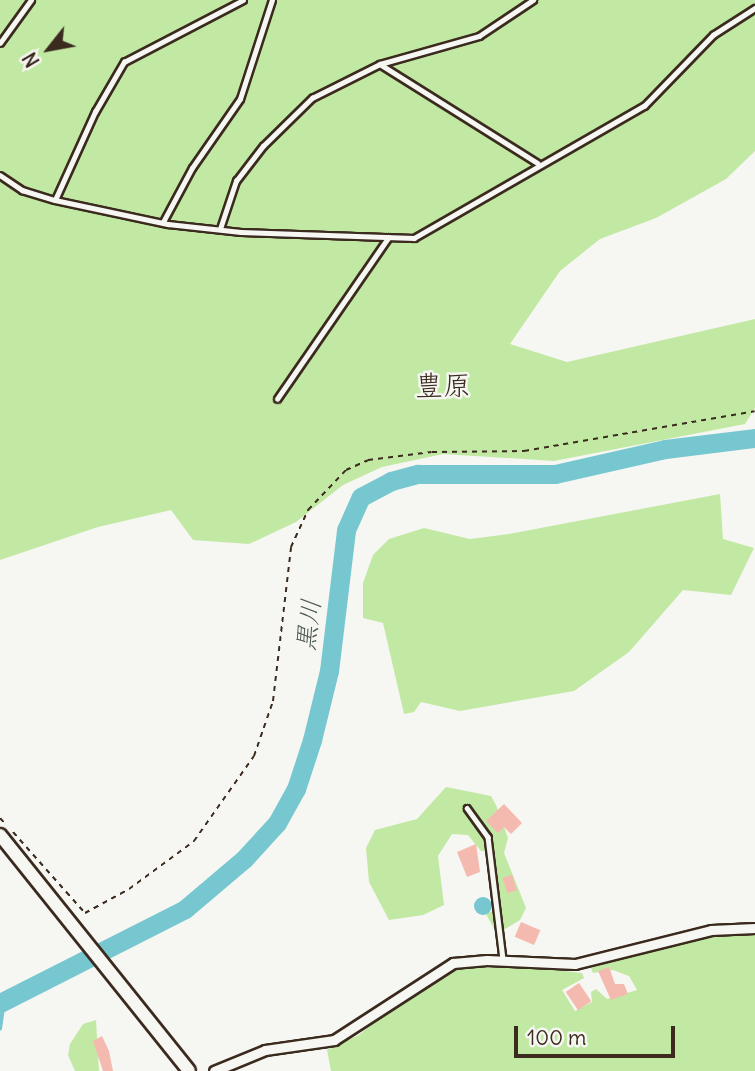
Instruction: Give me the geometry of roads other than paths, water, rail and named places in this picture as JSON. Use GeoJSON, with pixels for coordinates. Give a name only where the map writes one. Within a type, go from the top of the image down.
{"type":"FeatureCollection","features":[{"type":"Feature","properties":{"kind":"main road"},"geometry":{"type":"LineString","coordinates":[[0,835],[74,924],[189,1071]]}},
{"type":"Feature","properties":{"kind":"street"},"geometry":{"type":"LineString","coordinates":[[214,1071],[265,1051],[334,1040],[453,963],[503,961],[575,964],[711,930],[755,928]]}},
{"type":"Feature","properties":{"kind":"lane"},"geometry":{"type":"LineString","coordinates":[[0,43],[30,0]]}},
{"type":"Feature","properties":{"kind":"lane"},"geometry":{"type":"LineString","coordinates":[[55,200],[95,112],[124,62],[243,0]]}},
{"type":"Feature","properties":{"kind":"lane"},"geometry":{"type":"LineString","coordinates":[[163,222],[192,168],[240,99],[272,0]]}},
{"type":"Feature","properties":{"kind":"lane"},"geometry":{"type":"LineString","coordinates":[[220,229],[236,181],[278,130],[321,93],[380,64],[479,36],[533,0]]}},
{"type":"Feature","properties":{"kind":"lane"},"geometry":{"type":"LineString","coordinates":[[0,175],[22,190],[55,200],[163,222],[220,229],[363,233],[388,238],[426,234],[538,163],[644,106],[713,35],[755,8]]}},
{"type":"Feature","properties":{"kind":"lane"},"geometry":{"type":"LineString","coordinates":[[380,64],[538,163]]}},
{"type":"Feature","properties":{"kind":"lane"},"geometry":{"type":"LineString","coordinates":[[277,399],[388,238]]}},
{"type":"Feature","properties":{"kind":"lane"},"geometry":{"type":"LineString","coordinates":[[467,808],[488,837],[503,961]]}},
{"type":"Feature","properties":{"kind":"water"},"geometry":{"type":"Polygon","coordinates":[[[483,897],[489,900],[492,906],[489,912],[483,915],[477,912],[474,906],[477,900],[483,897]]]}},
{"type":"Feature","properties":{"kind":"waterway","name":"黒川"},"geometry":{"type":"LineString","coordinates":[[0,1003],[185,909],[244,859],[277,823],[296,789],[312,740],[329,671],[346,530],[361,497],[391,481],[418,474],[555,474],[665,449],[755,438]]}},
{"type":"Feature","properties":{"kind":"waterway"},"geometry":{"type":"LineString","coordinates":[[0,1029],[4,1002]]}},
{"type":"Feature","properties":{"kind":"district","name":"豊原"},"geometry":{"type":"Point","coordinates":[443,385]}}]}
